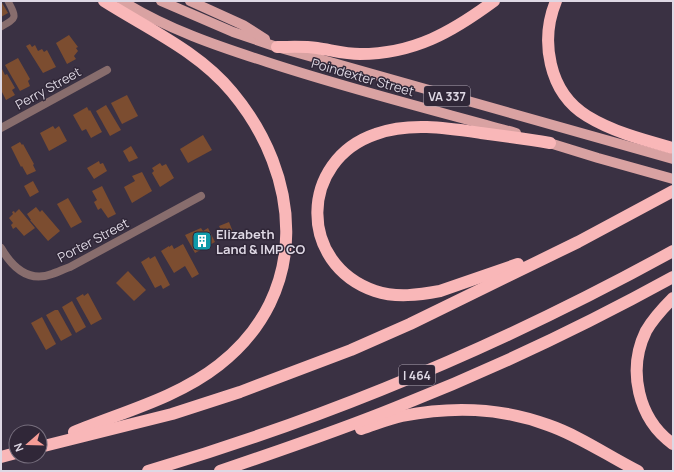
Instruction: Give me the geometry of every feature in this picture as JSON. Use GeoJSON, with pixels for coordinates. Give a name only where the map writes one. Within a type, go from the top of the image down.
{"type":"FeatureCollection","features":[{"type":"Feature","properties":{"kind":"highway"},"geometry":{"type":"LineString","coordinates":[[48,443],[105,419],[137,409],[184,387],[218,366],[237,351],[254,332],[265,316],[274,296],[286,254],[284,201],[277,171],[264,140],[232,92],[203,64],[182,49],[104,1]]}},
{"type":"Feature","properties":{"kind":"highway"},"geometry":{"type":"LineString","coordinates":[[277,47],[316,48],[360,54],[405,49],[432,40],[449,32],[494,1]]}},
{"type":"Feature","properties":{"kind":"highway"},"geometry":{"type":"LineString","coordinates":[[556,1],[551,13],[547,39],[550,65],[559,86],[575,107],[586,116],[632,136],[673,148]]}},
{"type":"Feature","properties":{"kind":"highway"},"geometry":{"type":"LineString","coordinates":[[550,143],[452,128],[394,129],[376,134],[357,143],[346,151],[328,172],[322,184],[318,198],[317,217],[319,230],[325,248],[334,262],[345,274],[375,291],[407,296],[440,291],[578,242]]}},
{"type":"Feature","properties":{"kind":"highway"},"geometry":{"type":"LineString","coordinates":[[48,444],[172,414],[296,372],[410,324],[578,242],[671,192]]}},
{"type":"Feature","properties":{"kind":"highway","name":"I 464"},"geometry":{"type":"LineString","coordinates":[[148,471],[284,427],[352,402],[441,365],[528,326],[616,282],[673,251]]}},
{"type":"Feature","properties":{"kind":"highway"},"geometry":{"type":"LineString","coordinates":[[220,471],[279,451],[397,407],[468,378],[615,309],[673,277]]}},
{"type":"Feature","properties":{"kind":"highway"},"geometry":{"type":"LineString","coordinates":[[673,298],[662,309],[647,330],[641,345],[637,371],[638,388],[645,411],[662,435],[673,444]]}},
{"type":"Feature","properties":{"kind":"highway"},"geometry":{"type":"LineString","coordinates":[[279,451],[368,427],[400,416],[439,410],[462,409],[503,413],[549,425],[577,438],[629,468],[638,471]]}},
{"type":"Feature","properties":{"kind":"main road","name":"Poindexter Street"},"geometry":{"type":"LineString","coordinates":[[122,1],[168,26],[232,51],[318,79],[550,143],[673,179]]}},
{"type":"Feature","properties":{"kind":"main road","name":"Poindexter Street"},"geometry":{"type":"LineString","coordinates":[[162,1],[233,32],[277,47],[673,159]]}},
{"type":"Feature","properties":{"kind":"main road"},"geometry":{"type":"LineString","coordinates":[[190,1],[243,25],[277,47]]}},
{"type":"Feature","properties":{"kind":"street","name":"Perry Street"},"geometry":{"type":"LineString","coordinates":[[1,128],[107,70]]}},
{"type":"Feature","properties":{"kind":"street","name":"Porter Street"},"geometry":{"type":"LineString","coordinates":[[1,248],[12,265],[26,274],[39,276],[51,275],[70,267],[201,196]]}},
{"type":"Feature","properties":{"kind":"lane"},"geometry":{"type":"LineString","coordinates":[[1,27],[13,20],[15,16],[14,11],[8,1]]}},
{"type":"Feature","properties":{"kind":"building"},"geometry":{"type":"Polygon","coordinates":[[[1,1],[8,13],[1,17],[1,1]]]}},
{"type":"Feature","properties":{"kind":"building"},"geometry":{"type":"Polygon","coordinates":[[[69,35],[78,47],[76,48],[78,51],[74,56],[76,59],[67,64],[56,43],[69,35]]]}},
{"type":"Feature","properties":{"kind":"building"},"geometry":{"type":"Polygon","coordinates":[[[30,44],[32,47],[35,45],[38,51],[42,49],[44,52],[47,50],[56,67],[43,73],[26,46],[30,44]]]}},
{"type":"Feature","properties":{"kind":"building"},"geometry":{"type":"Polygon","coordinates":[[[18,58],[30,79],[28,81],[30,86],[20,91],[5,65],[18,58]]]}},
{"type":"Feature","properties":{"kind":"building"},"geometry":{"type":"Polygon","coordinates":[[[2,69],[5,75],[7,74],[15,88],[12,90],[15,95],[6,100],[1,90],[2,69]]]}},
{"type":"Feature","properties":{"kind":"building"},"geometry":{"type":"Polygon","coordinates":[[[127,95],[138,116],[122,124],[111,103],[127,95]]]}},
{"type":"Feature","properties":{"kind":"building"},"geometry":{"type":"Polygon","coordinates":[[[106,105],[121,130],[110,136],[96,111],[106,105]]]}},
{"type":"Feature","properties":{"kind":"building"},"geometry":{"type":"Polygon","coordinates":[[[87,107],[102,132],[91,138],[86,129],[82,131],[73,115],[87,107]]]}},
{"type":"Feature","properties":{"kind":"building"},"geometry":{"type":"Polygon","coordinates":[[[53,126],[55,129],[59,126],[67,141],[49,151],[40,133],[53,126]]]}},
{"type":"Feature","properties":{"kind":"building"},"geometry":{"type":"Polygon","coordinates":[[[203,135],[212,150],[188,163],[180,149],[203,135]]]}},
{"type":"Feature","properties":{"kind":"building"},"geometry":{"type":"Polygon","coordinates":[[[20,142],[22,145],[23,144],[34,164],[33,165],[36,171],[27,175],[22,166],[21,167],[11,147],[20,142]]]}},
{"type":"Feature","properties":{"kind":"building"},"geometry":{"type":"Polygon","coordinates":[[[131,146],[138,158],[129,162],[123,151],[131,146]]]}},
{"type":"Feature","properties":{"kind":"building"},"geometry":{"type":"Polygon","coordinates":[[[99,161],[100,164],[103,163],[107,171],[94,179],[87,168],[99,161]]]}},
{"type":"Feature","properties":{"kind":"building"},"geometry":{"type":"Polygon","coordinates":[[[160,163],[162,166],[166,164],[174,178],[160,187],[152,173],[154,171],[152,168],[160,163]]]}},
{"type":"Feature","properties":{"kind":"building"},"geometry":{"type":"Polygon","coordinates":[[[142,172],[152,191],[132,203],[124,187],[135,181],[132,176],[142,172]]]}},
{"type":"Feature","properties":{"kind":"building"},"geometry":{"type":"Polygon","coordinates":[[[33,181],[39,192],[30,197],[24,186],[33,181]]]}},
{"type":"Feature","properties":{"kind":"building"},"geometry":{"type":"Polygon","coordinates":[[[102,186],[116,214],[108,218],[101,208],[98,210],[94,202],[97,200],[92,191],[102,186]]]}},
{"type":"Feature","properties":{"kind":"building"},"geometry":{"type":"Polygon","coordinates":[[[68,198],[82,222],[71,228],[57,204],[68,198]]]}},
{"type":"Feature","properties":{"kind":"building"},"geometry":{"type":"Polygon","coordinates":[[[36,207],[40,212],[42,210],[60,231],[48,241],[30,220],[27,214],[36,207]]]}},
{"type":"Feature","properties":{"kind":"building"},"geometry":{"type":"Polygon","coordinates":[[[19,209],[35,228],[24,236],[16,227],[13,229],[11,225],[13,223],[9,218],[13,214],[12,212],[14,211],[15,213],[19,209]]]}},
{"type":"Feature","properties":{"kind":"building"},"geometry":{"type":"Polygon","coordinates":[[[229,222],[233,232],[224,236],[219,226],[229,222]]]}},
{"type":"Feature","properties":{"kind":"building","name":"Elizabeth Land & IMP CO"},"geometry":{"type":"Polygon","coordinates":[[[201,228],[203,231],[208,228],[215,242],[195,253],[185,235],[201,228]]]}},
{"type":"Feature","properties":{"kind":"building"},"geometry":{"type":"Polygon","coordinates":[[[183,244],[199,274],[192,278],[185,266],[174,273],[161,251],[172,245],[174,249],[183,244]]]}},
{"type":"Feature","properties":{"kind":"building"},"geometry":{"type":"Polygon","coordinates":[[[155,256],[170,285],[163,289],[161,285],[155,288],[141,262],[149,257],[150,259],[155,256]]]}},
{"type":"Feature","properties":{"kind":"building"},"geometry":{"type":"Polygon","coordinates":[[[128,271],[146,290],[134,301],[116,283],[128,271]]]}},
{"type":"Feature","properties":{"kind":"building"},"geometry":{"type":"Polygon","coordinates":[[[88,293],[102,319],[91,325],[76,298],[83,294],[84,296],[88,293]]]}},
{"type":"Feature","properties":{"kind":"building"},"geometry":{"type":"Polygon","coordinates":[[[72,301],[86,327],[76,333],[62,307],[72,301]]]}},
{"type":"Feature","properties":{"kind":"building"},"geometry":{"type":"Polygon","coordinates":[[[58,310],[72,335],[61,341],[46,315],[58,310]]]}},
{"type":"Feature","properties":{"kind":"building"},"geometry":{"type":"Polygon","coordinates":[[[42,317],[56,344],[46,350],[31,323],[42,317]]]}},
{"type":"Feature","properties":{"kind":"place","name":"Elizabeth Land & IMP CO"},"geometry":{"type":"Point","coordinates":[202,241]}}]}
